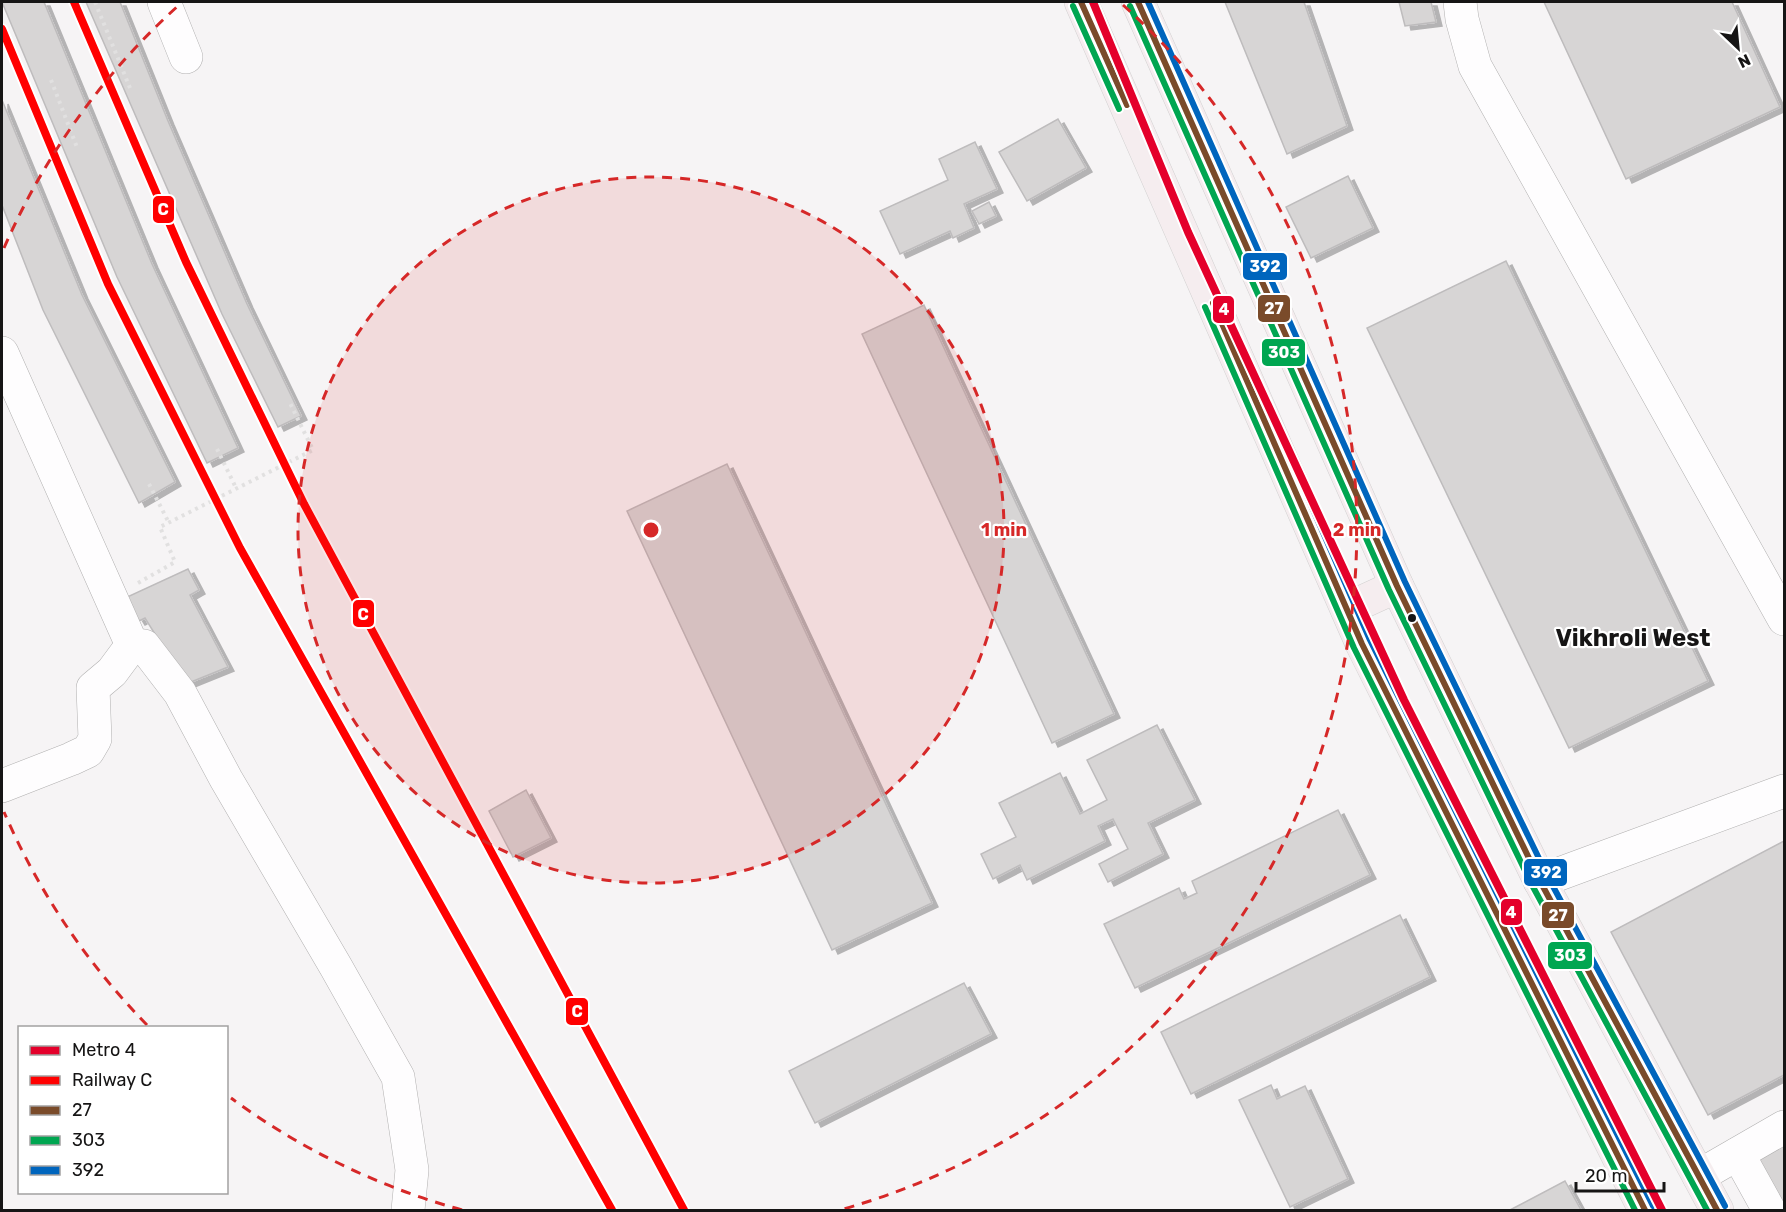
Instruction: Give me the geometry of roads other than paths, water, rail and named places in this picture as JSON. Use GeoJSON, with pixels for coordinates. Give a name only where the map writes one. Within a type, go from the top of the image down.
{"type":"FeatureCollection","features":[{"type":"Feature","properties":{"kind":"main road"},"geometry":{"type":"LineString","coordinates":[[1081,2],[1367,655],[1645,1210]]}},
{"type":"Feature","properties":{"kind":"main road"},"geometry":{"type":"LineString","coordinates":[[1138,2],[1397,586],[1540,881],[1717,1210]]}},
{"type":"Feature","properties":{"kind":"main road"},"geometry":{"type":"LineString","coordinates":[[1347,609],[1397,586]]}},
{"type":"Feature","properties":{"kind":"street"},"geometry":{"type":"LineString","coordinates":[[164,2],[186,57]]}},
{"type":"Feature","properties":{"kind":"street"},"geometry":{"type":"LineString","coordinates":[[1460,2],[1462,19],[1475,66],[1785,618]]}},
{"type":"Feature","properties":{"kind":"street"},"geometry":{"type":"LineString","coordinates":[[2,353],[132,645]]}},
{"type":"Feature","properties":{"kind":"street"},"geometry":{"type":"LineString","coordinates":[[2,786],[88,751],[95,739],[93,688],[112,672],[132,645]]}},
{"type":"Feature","properties":{"kind":"street"},"geometry":{"type":"LineString","coordinates":[[132,645],[144,646],[180,693],[226,779],[398,1077],[412,1170],[408,1210]]}},
{"type":"Feature","properties":{"kind":"street"},"geometry":{"type":"LineString","coordinates":[[1540,881],[1785,791]]}},
{"type":"Feature","properties":{"kind":"street"},"geometry":{"type":"LineString","coordinates":[[1699,1176],[1785,1127]]}},
{"type":"Feature","properties":{"kind":"street"},"geometry":{"type":"LineString","coordinates":[[1738,1154],[1769,1210]]}},
{"type":"Feature","properties":{"kind":"metro line","name":"4"},"geometry":{"type":"LineString","coordinates":[[1093,2],[1188,232],[1404,700],[1662,1210]]}},
{"type":"Feature","properties":{"kind":"rail line","name":"C"},"geometry":{"type":"LineString","coordinates":[[74,2],[186,262],[304,504],[684,1210]]}},
{"type":"Feature","properties":{"kind":"rail line","name":"C"},"geometry":{"type":"LineString","coordinates":[[2,29],[108,284],[240,548],[612,1210]]}},
{"type":"Feature","properties":{"kind":"district","name":"Vikhroli West"},"geometry":{"type":"Point","coordinates":[1633,638]}}]}
